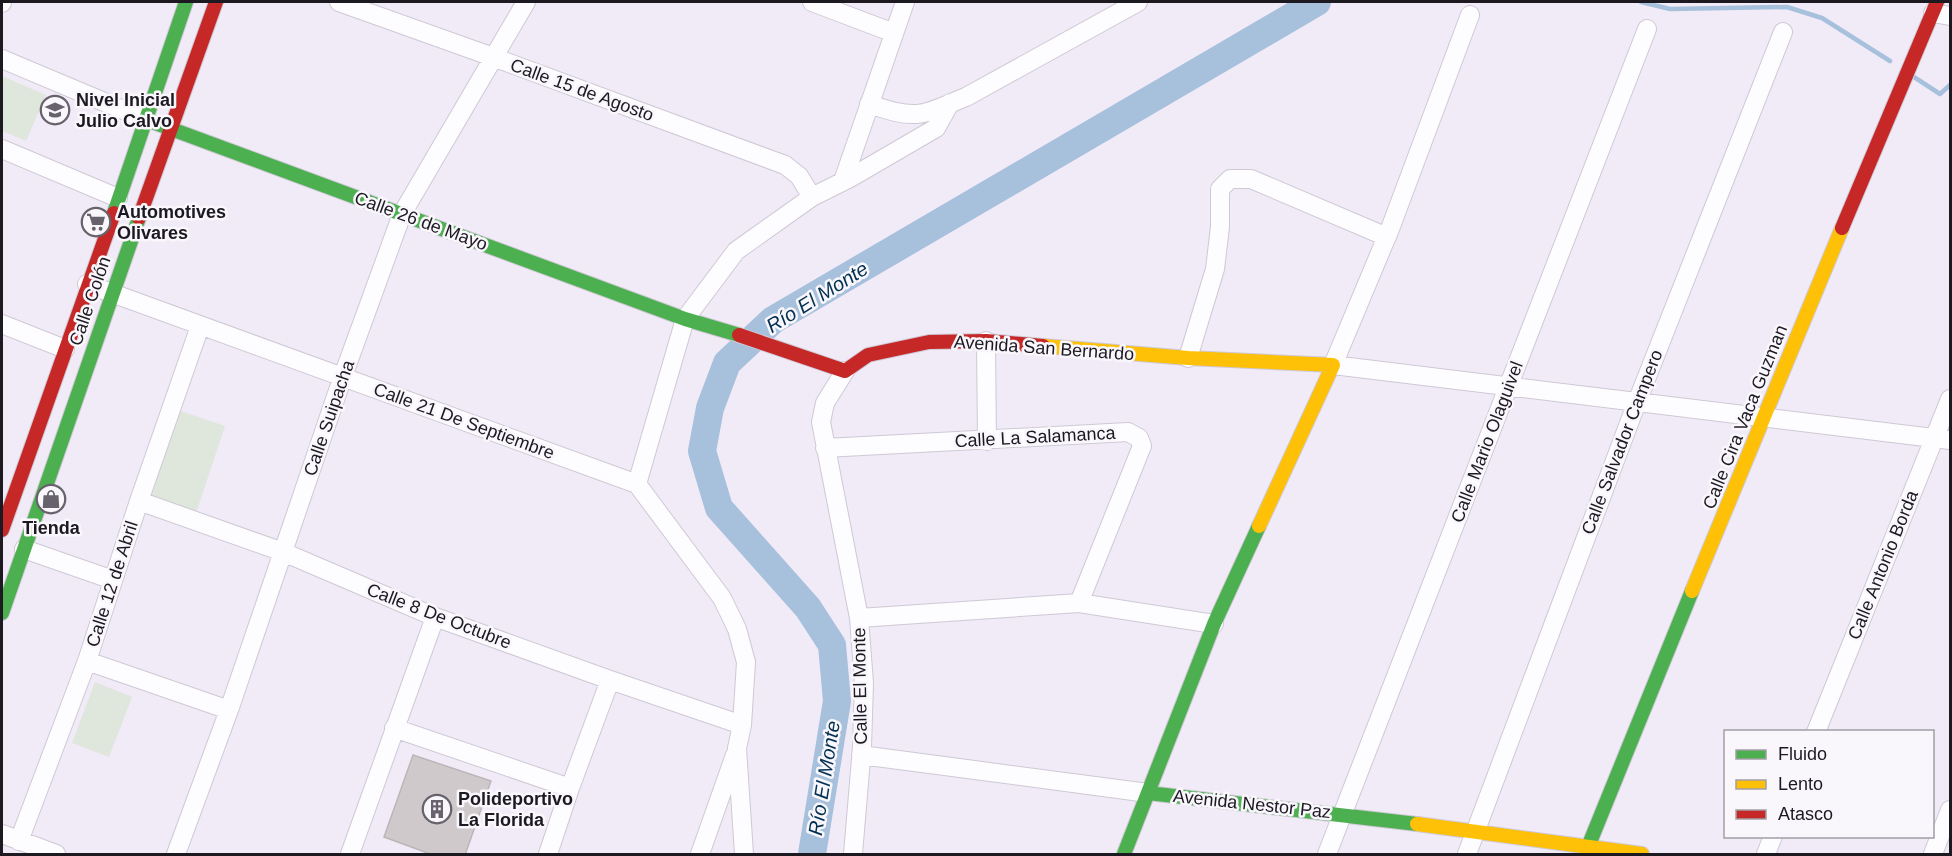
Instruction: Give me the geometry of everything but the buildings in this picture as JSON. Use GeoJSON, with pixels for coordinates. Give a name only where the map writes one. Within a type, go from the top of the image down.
{"type":"FeatureCollection","features":[{"type":"Feature","properties":{"kind":"street","name":"Calle Colón"},"geometry":{"type":"LineString","coordinates":[[2,530],[5,506],[65,349],[147,120],[186,2]]}},
{"type":"Feature","properties":{"kind":"street","name":"Calle Colón"},"geometry":{"type":"LineString","coordinates":[[2,613],[112,293],[216,2]]}},
{"type":"Feature","properties":{"kind":"street","name":"Calle 15 de Agosto"},"geometry":{"type":"LineString","coordinates":[[339,2],[785,165],[799,176],[812,197]]}},
{"type":"Feature","properties":{"kind":"street","name":"Calle Suipacha"},"geometry":{"type":"LineString","coordinates":[[176,855],[402,214],[526,2]]}},
{"type":"Feature","properties":{"kind":"street"},"geometry":{"type":"LineString","coordinates":[[812,2],[894,33]]}},
{"type":"Feature","properties":{"kind":"street"},"geometry":{"type":"LineString","coordinates":[[843,181],[905,2]]}},
{"type":"Feature","properties":{"kind":"street"},"geometry":{"type":"LineString","coordinates":[[869,104],[898,113],[919,115],[966,97],[1138,2]]}},
{"type":"Feature","properties":{"kind":"street","name":"Calle Cira Vaca Guzman"},"geometry":{"type":"LineString","coordinates":[[1588,847],[1763,417],[1940,10]]}},
{"type":"Feature","properties":{"kind":"street"},"geometry":{"type":"LineString","coordinates":[[1124,855],[1214,624],[1333,365],[1387,237],[1470,15]]}},
{"type":"Feature","properties":{"kind":"street","name":"Calle Mario Olaguivel"},"geometry":{"type":"LineString","coordinates":[[1327,855],[1647,29]]}},
{"type":"Feature","properties":{"kind":"street","name":"Calle Salvador Campero"},"geometry":{"type":"LineString","coordinates":[[1467,855],[1637,402],[1783,32]]}},
{"type":"Feature","properties":{"kind":"street","name":"Calle 26 de Mayo"},"geometry":{"type":"LineString","coordinates":[[2,59],[147,120],[685,319],[722,329],[845,371]]}},
{"type":"Feature","properties":{"kind":"street"},"geometry":{"type":"LineString","coordinates":[[700,855],[737,748],[742,725],[746,662],[737,629],[722,598],[637,484],[685,319],[736,251],[812,197],[936,128],[950,103]]}},
{"type":"Feature","properties":{"kind":"street"},"geometry":{"type":"LineString","coordinates":[[2,149],[118,198]]}},
{"type":"Feature","properties":{"kind":"street"},"geometry":{"type":"LineString","coordinates":[[1188,358],[1215,268],[1220,227],[1220,189],[1230,179],[1251,179],[1387,237]]}},
{"type":"Feature","properties":{"kind":"street","name":"Calle 21 De Septiembre"},"geometry":{"type":"LineString","coordinates":[[87,284],[637,484]]}},
{"type":"Feature","properties":{"kind":"street"},"geometry":{"type":"LineString","coordinates":[[2,324],[65,349]]}},
{"type":"Feature","properties":{"kind":"street","name":"Calle 12 de Abril"},"geometry":{"type":"LineString","coordinates":[[10,837],[87,661],[139,501],[200,326]]}},
{"type":"Feature","properties":{"kind":"street"},"geometry":{"type":"LineString","coordinates":[[986,341],[987,441]]}},
{"type":"Feature","properties":{"kind":"street","name":"Avenida San Bernardo"},"geometry":{"type":"LineString","coordinates":[[825,448],[821,423],[825,403],[845,371],[868,355],[929,342],[986,341],[1188,358],[1333,365],[1943,439]]}},
{"type":"Feature","properties":{"kind":"street","name":"Calle Antonio Borda"},"geometry":{"type":"LineString","coordinates":[[1817,730],[1943,439],[1950,399]]}},
{"type":"Feature","properties":{"kind":"street","name":"Calle La Salamanca"},"geometry":{"type":"LineString","coordinates":[[825,448],[1128,432],[1138,438],[1142,446],[1079,603]]}},
{"type":"Feature","properties":{"kind":"street","name":"Calle El Monte"},"geometry":{"type":"LineString","coordinates":[[825,448],[859,618],[864,683],[853,855]]}},
{"type":"Feature","properties":{"kind":"street","name":"Calle 8 De Octubre"},"geometry":{"type":"LineString","coordinates":[[139,501],[283,552],[435,617],[742,725]]}},
{"type":"Feature","properties":{"kind":"street"},"geometry":{"type":"LineString","coordinates":[[24,549],[113,580]]}},
{"type":"Feature","properties":{"kind":"street"},"geometry":{"type":"LineString","coordinates":[[859,618],[1079,603],[1214,624]]}},
{"type":"Feature","properties":{"kind":"street"},"geometry":{"type":"LineString","coordinates":[[350,855],[435,617]]}},
{"type":"Feature","properties":{"kind":"street"},"geometry":{"type":"LineString","coordinates":[[87,661],[229,710]]}},
{"type":"Feature","properties":{"kind":"street"},"geometry":{"type":"LineString","coordinates":[[548,855],[610,680]]}},
{"type":"Feature","properties":{"kind":"street"},"geometry":{"type":"LineString","coordinates":[[394,728],[570,788]]}},
{"type":"Feature","properties":{"kind":"street"},"geometry":{"type":"LineString","coordinates":[[737,748],[744,855]]}},
{"type":"Feature","properties":{"kind":"street","name":"Avenida Nestor Paz"},"geometry":{"type":"LineString","coordinates":[[861,755],[1148,793],[1342,814],[1642,855]]}},
{"type":"Feature","properties":{"kind":"street"},"geometry":{"type":"LineString","coordinates":[[1933,855],[1950,810]]}},
{"type":"Feature","properties":{"kind":"street"},"geometry":{"type":"LineString","coordinates":[[10,837],[56,855]]}},
{"type":"Feature","properties":{"kind":"street"},"geometry":{"type":"LineString","coordinates":[[1766,855],[1773,838]]}},
{"type":"Feature","properties":{"kind":"shaded area"},"geometry":{"type":"Polygon","coordinates":[[[2,76],[46,95],[26,141],[2,131],[2,76]]]}},
{"type":"Feature","properties":{"kind":"shaded area"},"geometry":{"type":"Polygon","coordinates":[[[178,410],[225,426],[196,513],[149,498],[178,410]]]}},
{"type":"Feature","properties":{"kind":"shaded area"},"geometry":{"type":"Polygon","coordinates":[[[95,682],[132,697],[109,757],[72,743],[95,682]]]}},
{"type":"Feature","properties":{"kind":"waterway","name":"Río El Monte"},"geometry":{"type":"LineString","coordinates":[[812,854],[837,701],[832,645],[808,608],[719,508],[702,451],[710,408],[727,363],[773,320],[1317,2]]}},
{"type":"Feature","properties":{"kind":"waterway"},"geometry":{"type":"LineString","coordinates":[[1641,2],[1670,9],[1787,7],[1822,18],[1890,61]]}},
{"type":"Feature","properties":{"kind":"waterway"},"geometry":{"type":"LineString","coordinates":[[1914,77],[1940,94],[1950,85]]}},
{"type":"Feature","properties":{"kind":"traffic: fast"},"geometry":{"type":"LineString","coordinates":[[114,213],[186,2]]}},
{"type":"Feature","properties":{"kind":"traffic: fast"},"geometry":{"type":"LineString","coordinates":[[147,120],[685,319],[739,335]]}},
{"type":"Feature","properties":{"kind":"traffic: fast"},"geometry":{"type":"LineString","coordinates":[[2,613],[139,218]]}},
{"type":"Feature","properties":{"kind":"traffic: fast"},"geometry":{"type":"LineString","coordinates":[[1124,854],[1214,624],[1259,526]]}},
{"type":"Feature","properties":{"kind":"traffic: fast"},"geometry":{"type":"LineString","coordinates":[[1588,847],[1692,591]]}},
{"type":"Feature","properties":{"kind":"traffic: fast"},"geometry":{"type":"LineString","coordinates":[[1148,793],[1417,824]]}},
{"type":"Feature","properties":{"kind":"traffic: slow"},"geometry":{"type":"LineString","coordinates":[[1692,591],[1842,228]]}},
{"type":"Feature","properties":{"kind":"traffic: slow"},"geometry":{"type":"LineString","coordinates":[[1043,346],[1188,358],[1333,365],[1259,526]]}},
{"type":"Feature","properties":{"kind":"traffic: slow"},"geometry":{"type":"LineString","coordinates":[[1417,824],[1642,854]]}},
{"type":"Feature","properties":{"kind":"traffic: jam"},"geometry":{"type":"LineString","coordinates":[[139,218],[216,2]]}},
{"type":"Feature","properties":{"kind":"traffic: jam"},"geometry":{"type":"LineString","coordinates":[[1842,228],[1937,2]]}},
{"type":"Feature","properties":{"kind":"traffic: jam"},"geometry":{"type":"LineString","coordinates":[[2,530],[114,213]]}},
{"type":"Feature","properties":{"kind":"traffic: jam"},"geometry":{"type":"LineString","coordinates":[[739,335],[845,371],[868,355],[929,342],[986,341],[1043,346]]}},
{"type":"Feature","properties":{"kind":"place","name":"Nivel Inicial Julio Calvo"},"geometry":{"type":"Point","coordinates":[55,110]}},
{"type":"Feature","properties":{"kind":"place","name":"Automotives Olivares"},"geometry":{"type":"Point","coordinates":[96,222]}},
{"type":"Feature","properties":{"kind":"place","name":"Tienda"},"geometry":{"type":"Point","coordinates":[51,499]}},
{"type":"Feature","properties":{"kind":"place","name":"Polideportivo La Florida"},"geometry":{"type":"Point","coordinates":[437,809]}}]}
